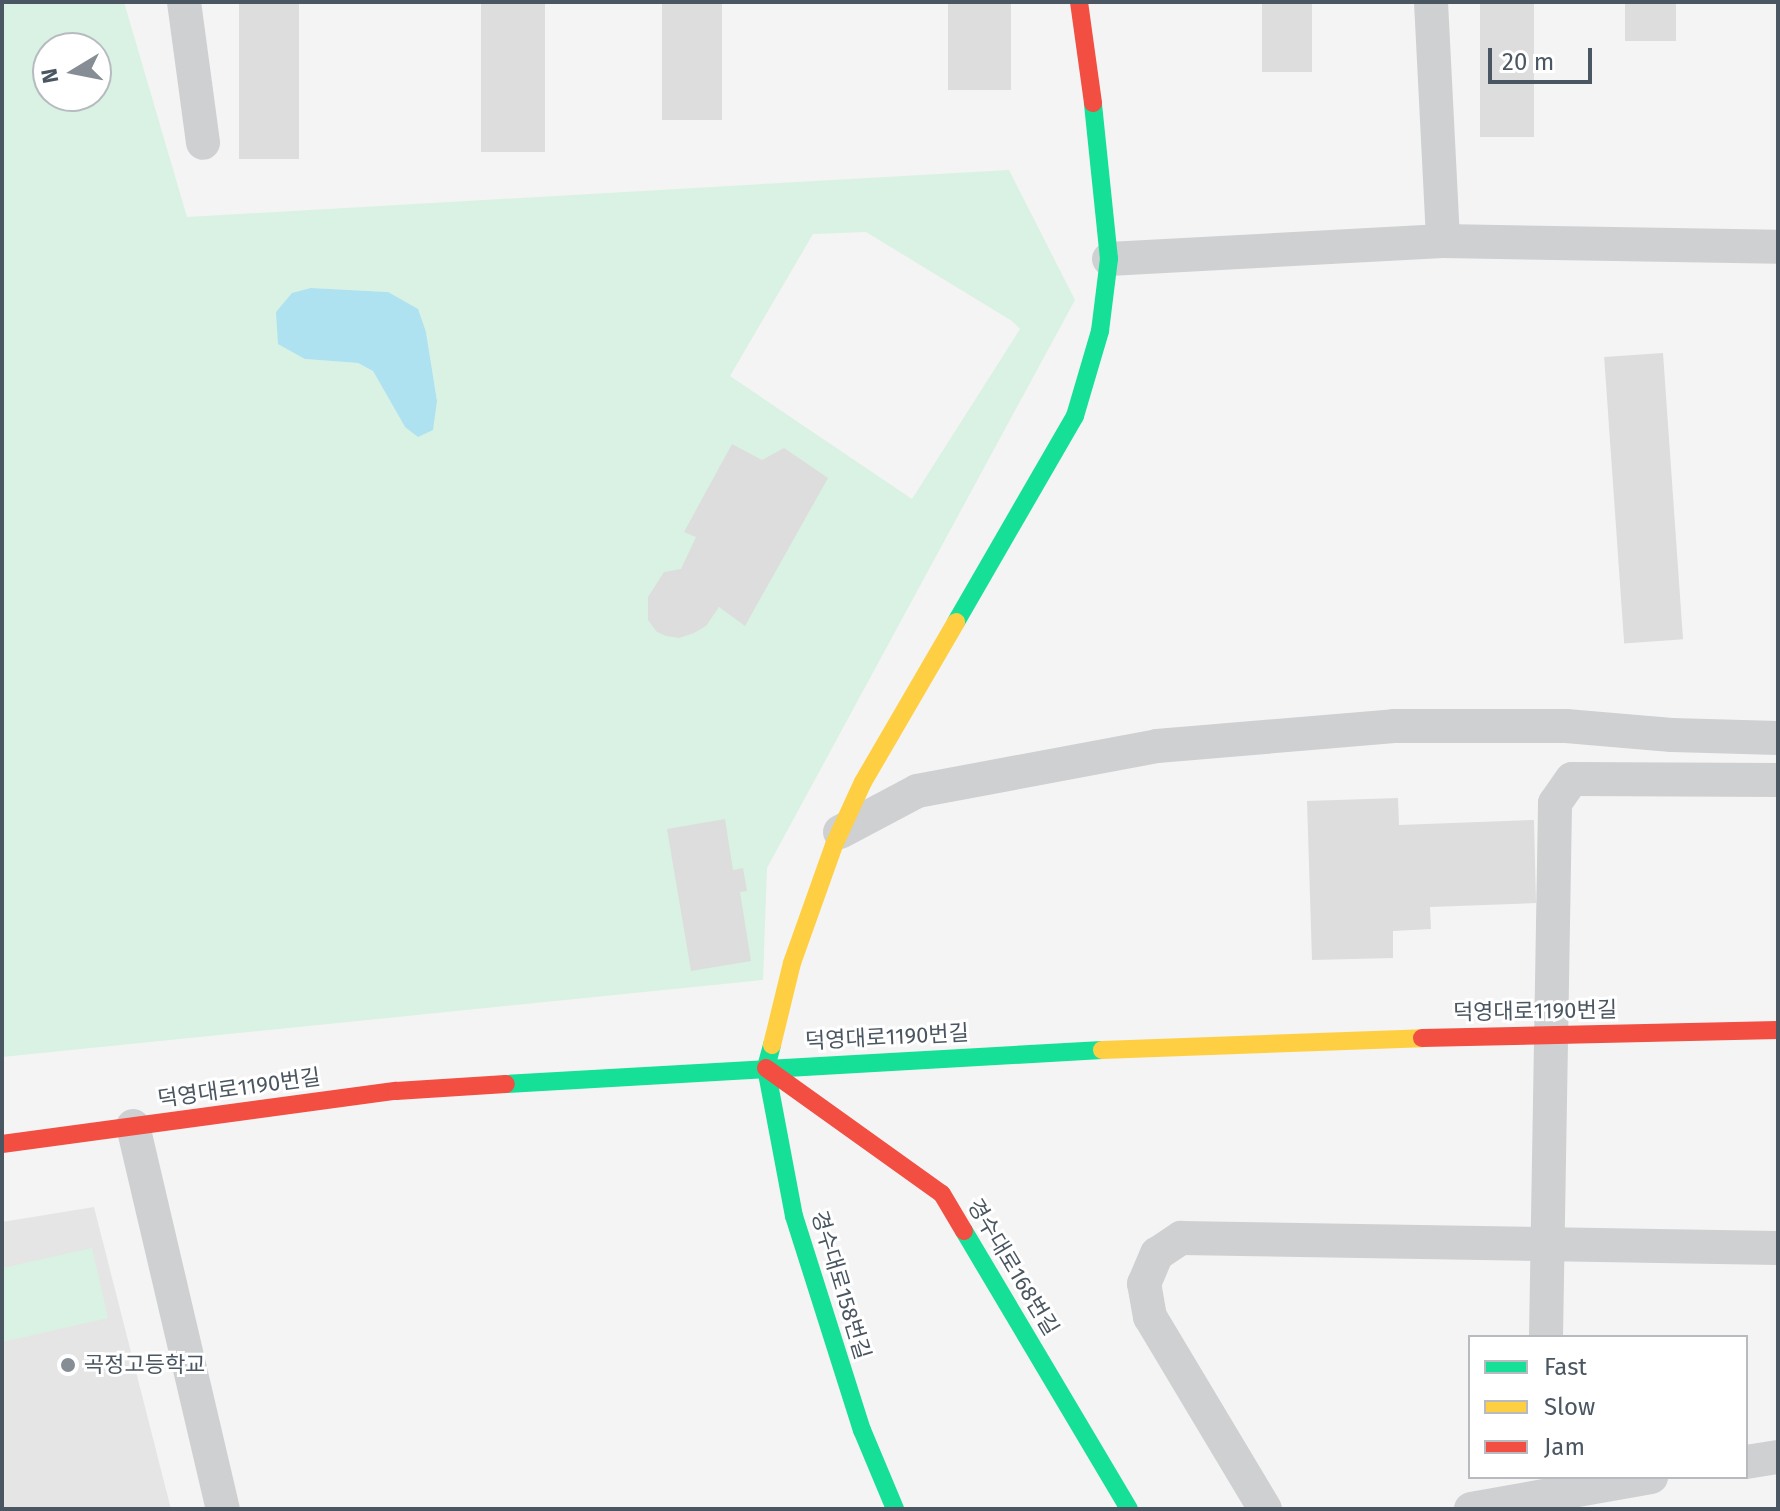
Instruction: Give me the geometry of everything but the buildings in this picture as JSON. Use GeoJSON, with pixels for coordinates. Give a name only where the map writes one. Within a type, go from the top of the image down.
{"type":"FeatureCollection","features":[{"type":"Feature","properties":{"kind":"street"},"geometry":{"type":"LineString","coordinates":[[184,2],[203,143]]}},
{"type":"Feature","properties":{"kind":"street"},"geometry":{"type":"LineString","coordinates":[[766,1068],[792,963],[840,832],[863,782],[1075,416],[1100,331],[1109,259],[1103,181],[1079,2]]}},
{"type":"Feature","properties":{"kind":"street"},"geometry":{"type":"LineString","coordinates":[[1431,2],[1443,241]]}},
{"type":"Feature","properties":{"kind":"street"},"geometry":{"type":"LineString","coordinates":[[1109,259],[1443,241],[1778,247]]}},
{"type":"Feature","properties":{"kind":"street"},"geometry":{"type":"LineString","coordinates":[[840,832],[917,791],[1157,746],[1394,726],[1566,726],[1672,735],[1778,738]]}},
{"type":"Feature","properties":{"kind":"street"},"geometry":{"type":"LineString","coordinates":[[1546,1335],[1554,1035],[1555,803],[1572,779],[1778,780]]}},
{"type":"Feature","properties":{"kind":"street","name":"덕영대로1190번길"},"geometry":{"type":"LineString","coordinates":[[2,1144],[396,1091],[1251,1042],[1778,1030]]}},
{"type":"Feature","properties":{"kind":"street","name":"경수대로158번길"},"geometry":{"type":"LineString","coordinates":[[766,1068],[794,1216],[862,1430],[895,1509]]}},
{"type":"Feature","properties":{"kind":"street","name":"경수대로168번길"},"geometry":{"type":"LineString","coordinates":[[766,1068],[942,1194],[1129,1509]]}},
{"type":"Feature","properties":{"kind":"street"},"geometry":{"type":"LineString","coordinates":[[133,1126],[223,1509]]}},
{"type":"Feature","properties":{"kind":"street"},"geometry":{"type":"LineString","coordinates":[[1265,1509],[1150,1317],[1144,1284],[1157,1254],[1181,1238],[1778,1248]]}},
{"type":"Feature","properties":{"kind":"street"},"geometry":{"type":"LineString","coordinates":[[1748,1462],[1778,1457]]}},
{"type":"Feature","properties":{"kind":"street"},"geometry":{"type":"LineString","coordinates":[[1471,1509],[1542,1486],[1627,1479]]}},
{"type":"Feature","properties":{"kind":"shaded area","name":"곡정고등학교"},"geometry":{"type":"Polygon","coordinates":[[[94,1207],[171,1509],[2,1509],[2,1222],[94,1207]]]}},
{"type":"Feature","properties":{"kind":"green space"},"geometry":{"type":"Polygon","coordinates":[[[2,2],[124,2],[187,217],[1009,170],[1075,300],[767,868],[763,980],[2,1057],[2,2]],[[866,232],[813,234],[730,376],[912,499],[1020,329],[1012,321],[866,232]],[[311,288],[305,359],[358,363],[373,371],[405,427],[437,401],[426,332],[387,292],[311,288]]]}},
{"type":"Feature","properties":{"kind":"green space"},"geometry":{"type":"Polygon","coordinates":[[[92,1248],[108,1318],[2,1342],[2,1268],[92,1248]]]}},
{"type":"Feature","properties":{"kind":"water"},"geometry":{"type":"Polygon","coordinates":[[[311,288],[388,292],[418,309],[426,332],[437,401],[433,430],[418,437],[405,427],[373,371],[358,363],[305,359],[278,344],[276,312],[292,293],[311,288]]]}},
{"type":"Feature","properties":{"kind":"traffic: fast"},"geometry":{"type":"LineString","coordinates":[[956,622],[1075,416],[1100,331],[1109,259],[1093,103]]}},
{"type":"Feature","properties":{"kind":"traffic: fast"},"geometry":{"type":"LineString","coordinates":[[772,1045],[766,1068],[794,1216],[862,1430],[895,1509]]}},
{"type":"Feature","properties":{"kind":"traffic: fast"},"geometry":{"type":"LineString","coordinates":[[506,1084],[1102,1050]]}},
{"type":"Feature","properties":{"kind":"traffic: fast"},"geometry":{"type":"LineString","coordinates":[[964,1231],[1129,1509]]}},
{"type":"Feature","properties":{"kind":"traffic: slow"},"geometry":{"type":"LineString","coordinates":[[772,1045],[792,963],[834,845],[863,782],[956,622]]}},
{"type":"Feature","properties":{"kind":"traffic: slow"},"geometry":{"type":"LineString","coordinates":[[1102,1050],[1422,1038]]}},
{"type":"Feature","properties":{"kind":"traffic: jam"},"geometry":{"type":"LineString","coordinates":[[1079,2],[1093,103]]}},
{"type":"Feature","properties":{"kind":"traffic: jam"},"geometry":{"type":"LineString","coordinates":[[1422,1038],[1778,1030]]}},
{"type":"Feature","properties":{"kind":"traffic: jam"},"geometry":{"type":"LineString","coordinates":[[766,1068],[942,1194],[964,1231]]}},
{"type":"Feature","properties":{"kind":"traffic: jam"},"geometry":{"type":"LineString","coordinates":[[2,1144],[396,1091],[506,1084]]}},
{"type":"Feature","properties":{"kind":"place","name":"곡정고등학교"},"geometry":{"type":"Point","coordinates":[68,1365]}}]}
